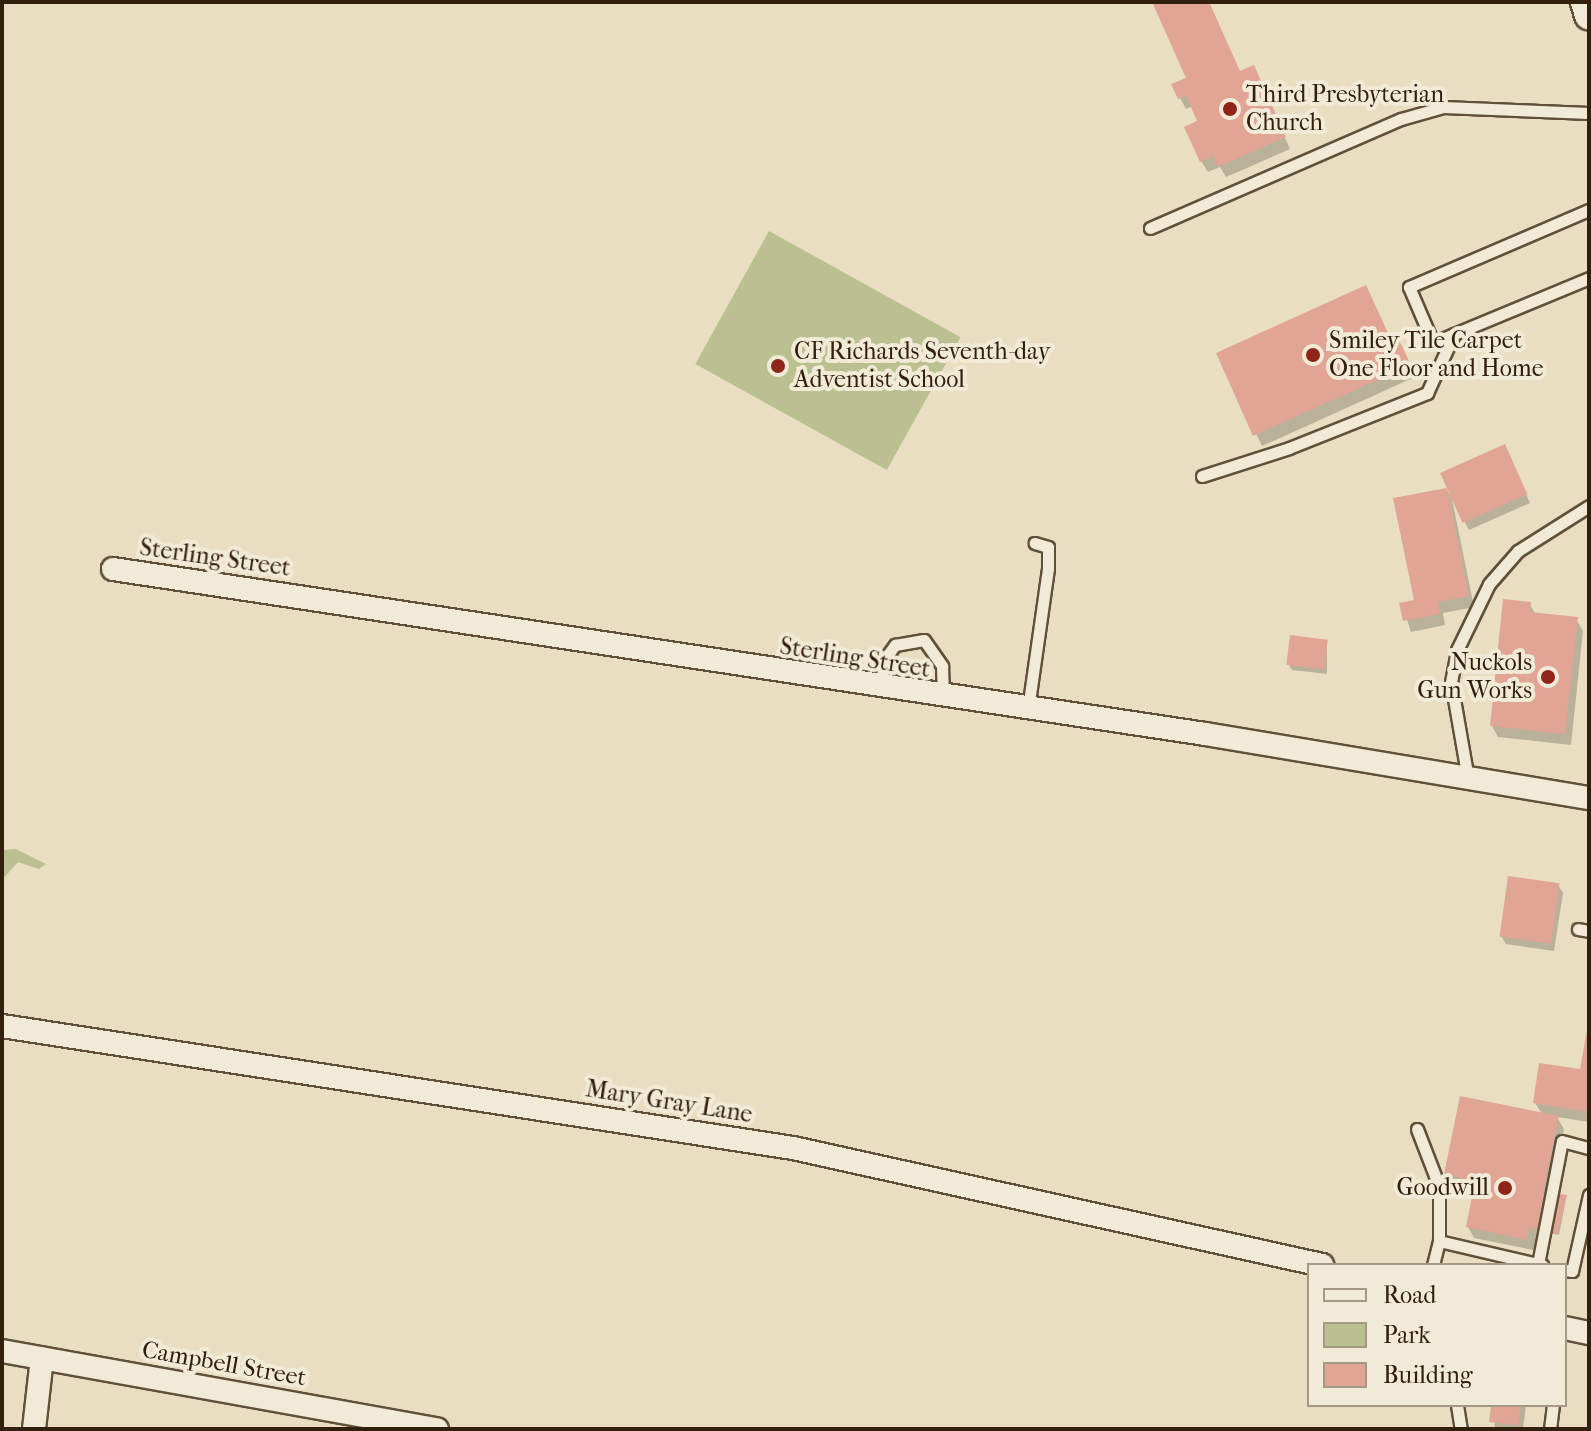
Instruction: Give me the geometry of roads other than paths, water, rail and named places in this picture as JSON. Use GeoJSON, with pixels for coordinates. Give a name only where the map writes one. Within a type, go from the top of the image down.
{"type":"FeatureCollection","features":[{"type":"Feature","properties":{"kind":"street"},"geometry":{"type":"LineString","coordinates":[[1585,2],[1589,15]]}},
{"type":"Feature","properties":{"kind":"street","name":"Sterling Street"},"geometry":{"type":"LineString","coordinates":[[113,569],[1589,798]]}},
{"type":"Feature","properties":{"kind":"street","name":"Mary Gray Lane"},"geometry":{"type":"LineString","coordinates":[[2,1026],[793,1148],[1313,1263]]}},
{"type":"Feature","properties":{"kind":"street"},"geometry":{"type":"LineString","coordinates":[[1567,1328],[1589,1333]]}},
{"type":"Feature","properties":{"kind":"street","name":"Campbell Street"},"geometry":{"type":"LineString","coordinates":[[2,1351],[437,1429]]}},
{"type":"Feature","properties":{"kind":"street"},"geometry":{"type":"LineString","coordinates":[[34,1429],[42,1358]]}},
{"type":"Feature","properties":{"kind":"lane"},"geometry":{"type":"LineString","coordinates":[[1150,228],[1401,119],[1443,107],[1589,113]]}},
{"type":"Feature","properties":{"kind":"lane"},"geometry":{"type":"LineString","coordinates":[[1589,210],[1409,287],[1433,343],[1589,278]]}},
{"type":"Feature","properties":{"kind":"lane"},"geometry":{"type":"LineString","coordinates":[[1202,476],[1289,448],[1427,393],[1454,334]]}},
{"type":"Feature","properties":{"kind":"lane"},"geometry":{"type":"LineString","coordinates":[[1468,780],[1451,682],[1457,650],[1489,584],[1518,551],[1589,506]]}},
{"type":"Feature","properties":{"kind":"lane"},"geometry":{"type":"LineString","coordinates":[[1028,710],[1048,568],[1048,547],[1035,543]]}},
{"type":"Feature","properties":{"kind":"lane"},"geometry":{"type":"LineString","coordinates":[[880,689],[884,660],[895,645],[924,640],[942,666],[943,698]]}},
{"type":"Feature","properties":{"kind":"lane"},"geometry":{"type":"LineString","coordinates":[[1417,1129],[1439,1186],[1439,1241],[1434,1263]]}},
{"type":"Feature","properties":{"kind":"lane"},"geometry":{"type":"LineString","coordinates":[[1540,1263],[1562,1141],[1589,1148]]}},
{"type":"Feature","properties":{"kind":"lane"},"geometry":{"type":"LineString","coordinates":[[1567,1270],[1572,1271],[1589,1195]]}},
{"type":"Feature","properties":{"kind":"lane"},"geometry":{"type":"LineString","coordinates":[[1439,1241],[1536,1263]]}},
{"type":"Feature","properties":{"kind":"lane"},"geometry":{"type":"LineString","coordinates":[[1457,1407],[1461,1429]]}},
{"type":"Feature","properties":{"kind":"lane"},"geometry":{"type":"LineString","coordinates":[[1550,1429],[1553,1407]]}},
{"type":"Feature","properties":{"kind":"place","name":"Third Presbyterian Church"},"geometry":{"type":"Point","coordinates":[1230,109]}},
{"type":"Feature","properties":{"kind":"place","name":"Smiley Tile Carpet One Floor and Home"},"geometry":{"type":"Point","coordinates":[1313,355]}},
{"type":"Feature","properties":{"kind":"place","name":"CF Richards Seventh-day Adventist School"},"geometry":{"type":"Point","coordinates":[778,366]}},
{"type":"Feature","properties":{"kind":"place","name":"Nuckols Gun Works"},"geometry":{"type":"Point","coordinates":[1548,677]}},
{"type":"Feature","properties":{"kind":"place","name":"Goodwill"},"geometry":{"type":"Point","coordinates":[1505,1188]}}]}
